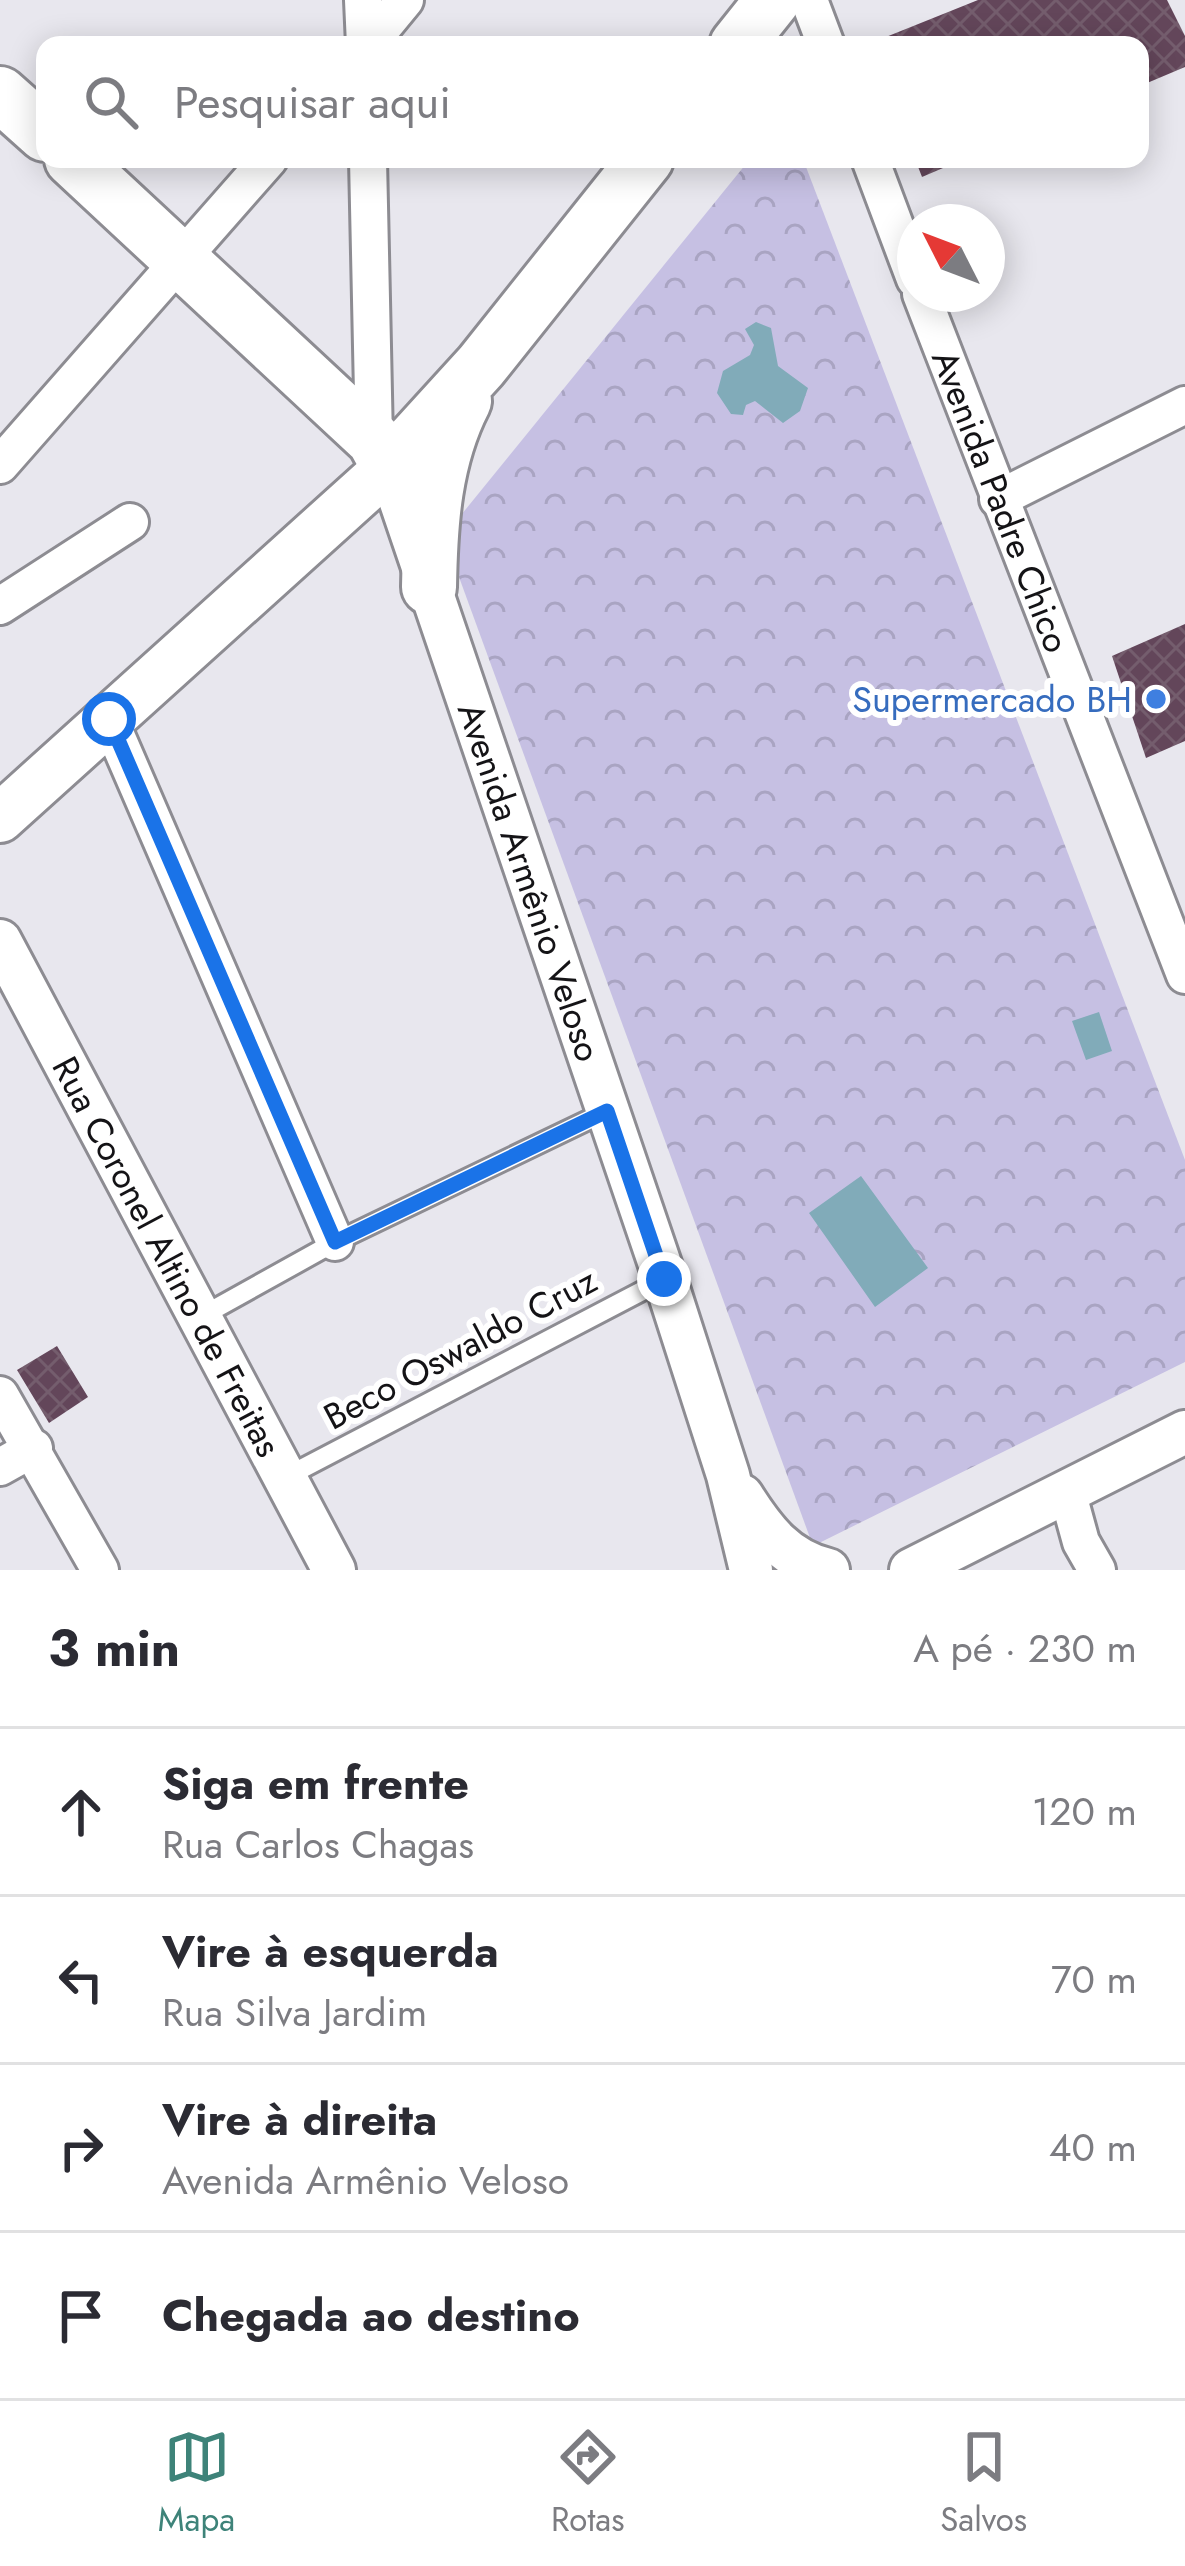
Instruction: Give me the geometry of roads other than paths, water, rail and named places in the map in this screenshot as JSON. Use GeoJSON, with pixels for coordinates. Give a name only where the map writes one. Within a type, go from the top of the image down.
{"type":"FeatureCollection","features":[{"type":"Feature","properties":{"kind":"main road"},"geometry":{"type":"LineString","coordinates":[[744,36],[773,0]]}},
{"type":"Feature","properties":{"kind":"main road"},"geometry":{"type":"LineString","coordinates":[[0,94],[36,126]]}},
{"type":"Feature","properties":{"kind":"main road"},"geometry":{"type":"LineString","coordinates":[[83,168],[184,258],[381,454]]}},
{"type":"Feature","properties":{"kind":"main road"},"geometry":{"type":"LineString","coordinates":[[0,818],[109,719],[381,454],[481,366],[639,168]]}},
{"type":"Feature","properties":{"kind":"main road"},"geometry":{"type":"LineString","coordinates":[[429,587],[430,524],[439,472],[455,418],[481,366]]}},
{"type":"Feature","properties":{"kind":"street"},"geometry":{"type":"LineString","coordinates":[[363,0],[365,36]]}},
{"type":"Feature","properties":{"kind":"street"},"geometry":{"type":"LineString","coordinates":[[374,36],[405,0]]}},
{"type":"Feature","properties":{"kind":"street"},"geometry":{"type":"LineString","coordinates":[[809,0],[823,36]]}},
{"type":"Feature","properties":{"kind":"street"},"geometry":{"type":"LineString","coordinates":[[0,465],[261,168]]}},
{"type":"Feature","properties":{"kind":"street"},"geometry":{"type":"LineString","coordinates":[[368,168],[381,454]]}},
{"type":"Feature","properties":{"kind":"street"},"geometry":{"type":"LineString","coordinates":[[873,168],[897,231]]}},
{"type":"Feature","properties":{"kind":"street","name":"Avenida Padre Chico"},"geometry":{"type":"LineString","coordinates":[[928,312],[1185,975]]}},
{"type":"Feature","properties":{"kind":"street"},"geometry":{"type":"LineString","coordinates":[[998,499],[1185,405]]}},
{"type":"Feature","properties":{"kind":"street","name":"Avenida Armênio Veloso"},"geometry":{"type":"LineString","coordinates":[[381,454],[664,1279],[728,1475],[751,1570]]}},
{"type":"Feature","properties":{"kind":"street"},"geometry":{"type":"LineString","coordinates":[[0,606],[130,522]]}},
{"type":"Feature","properties":{"kind":"street"},"geometry":{"type":"LineString","coordinates":[[109,719],[335,1242]]}},
{"type":"Feature","properties":{"kind":"street","name":"Rua Coronel Altino de Freitas"},"geometry":{"type":"LineString","coordinates":[[0,940],[334,1570]]}},
{"type":"Feature","properties":{"kind":"street"},"geometry":{"type":"LineString","coordinates":[[0,1395],[100,1570]]}},
{"type":"Feature","properties":{"kind":"street"},"geometry":{"type":"LineString","coordinates":[[911,1570],[1185,1432]]}},
{"type":"Feature","properties":{"kind":"street"},"geometry":{"type":"LineString","coordinates":[[0,1467],[34,1448]]}},
{"type":"Feature","properties":{"kind":"street"},"geometry":{"type":"LineString","coordinates":[[728,1475],[781,1548],[804,1564],[828,1570]]}},
{"type":"Feature","properties":{"kind":"street"},"geometry":{"type":"LineString","coordinates":[[1066,1491],[1081,1542],[1097,1570]]}},
{"type":"Feature","properties":{"kind":"lane"},"geometry":{"type":"LineString","coordinates":[[202,1316],[335,1242],[607,1111]]}},
{"type":"Feature","properties":{"kind":"lane","name":"Beco Oswaldo Cruz"},"geometry":{"type":"LineString","coordinates":[[286,1477],[664,1279]]}},
{"type":"Feature","properties":{"kind":"water"},"geometry":{"type":"Polygon","coordinates":[[[756,322],[771,328],[778,366],[808,388],[800,411],[783,423],[755,401],[746,405],[743,415],[731,414],[717,393],[723,371],[750,355],[754,345],[745,329],[756,322]]]}},
{"type":"Feature","properties":{"kind":"water"},"geometry":{"type":"Polygon","coordinates":[[[1099,1012],[1112,1051],[1086,1060],[1072,1021],[1099,1012]]]}},
{"type":"Feature","properties":{"kind":"water"},"geometry":{"type":"Polygon","coordinates":[[[861,1176],[928,1268],[875,1307],[809,1213],[861,1176]]]}},
{"type":"Feature","properties":{"kind":"place","name":"Supermercado BH"},"geometry":{"type":"Point","coordinates":[1156,699]}}]}
